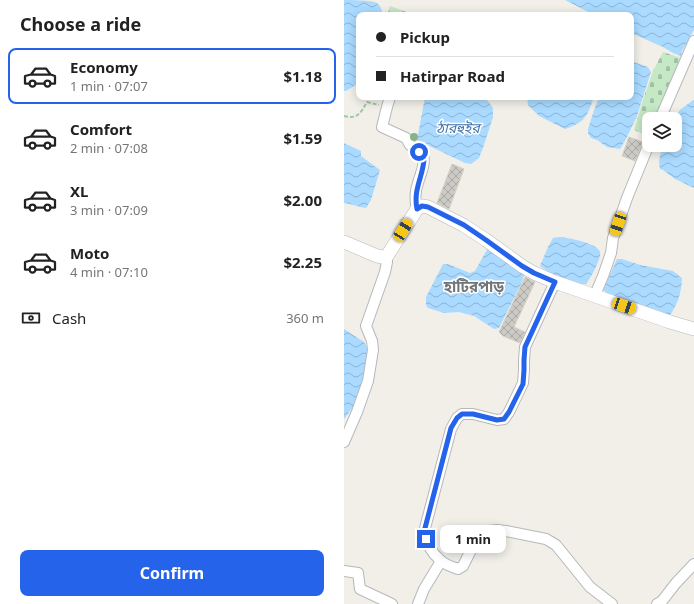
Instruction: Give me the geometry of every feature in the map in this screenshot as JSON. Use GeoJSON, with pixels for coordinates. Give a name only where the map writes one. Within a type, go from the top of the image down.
{"type":"FeatureCollection","features":[{"type":"Feature","properties":{"kind":"street"},"geometry":{"type":"LineString","coordinates":[[663,112],[694,41]]}},
{"type":"Feature","properties":{"kind":"street"},"geometry":{"type":"LineString","coordinates":[[389,102],[382,128],[406,138],[410,145],[423,155],[424,163],[417,186],[415,203],[417,209]]}},
{"type":"Feature","properties":{"kind":"street"},"geometry":{"type":"LineString","coordinates":[[595,295],[611,253],[613,238],[627,198],[646,152]]}},
{"type":"Feature","properties":{"kind":"street"},"geometry":{"type":"LineString","coordinates":[[344,440],[357,412],[368,381],[373,350],[372,341],[366,326],[385,272],[387,256],[417,209],[422,206],[428,207],[464,225],[534,273],[555,282],[694,329]]}},
{"type":"Feature","properties":{"kind":"street"},"geometry":{"type":"LineString","coordinates":[[344,242],[377,256],[387,256]]}},
{"type":"Feature","properties":{"kind":"street"},"geometry":{"type":"LineString","coordinates":[[555,282],[525,347],[523,384],[509,412],[504,419],[497,420],[473,414],[462,414],[457,418],[451,428],[424,532],[430,548],[441,561],[458,569],[463,566],[476,540],[488,531],[506,531],[546,539],[556,545],[590,587],[612,604]]}},
{"type":"Feature","properties":{"kind":"street"},"geometry":{"type":"LineString","coordinates":[[418,604],[424,589],[441,561]]}},
{"type":"Feature","properties":{"kind":"street"},"geometry":{"type":"LineString","coordinates":[[658,604],[694,564]]}},
{"type":"Feature","properties":{"kind":"street"},"geometry":{"type":"LineString","coordinates":[[344,571],[358,574],[360,589],[392,604]]}},
{"type":"Feature","properties":{"kind":"path"},"geometry":{"type":"LineString","coordinates":[[344,116],[348,117],[360,114],[367,102],[389,102]]}},
{"type":"Feature","properties":{"kind":"green space"},"geometry":{"type":"Polygon","coordinates":[[[390,6],[407,12],[388,12],[390,6]]]}},
{"type":"Feature","properties":{"kind":"green space"},"geometry":{"type":"Polygon","coordinates":[[[663,52],[684,59],[660,112],[642,112],[642,133],[634,130],[653,71],[663,52]]]}},
{"type":"Feature","properties":{"kind":"water"},"geometry":{"type":"Polygon","coordinates":[[[344,0],[377,3],[382,12],[356,12],[356,85],[344,91],[344,0]]]}},
{"type":"Feature","properties":{"kind":"water"},"geometry":{"type":"Polygon","coordinates":[[[565,0],[694,0],[694,30],[682,51],[681,56],[634,34],[634,12],[588,12],[565,0]]]}},
{"type":"Feature","properties":{"kind":"water"},"geometry":{"type":"Polygon","coordinates":[[[634,62],[648,67],[651,72],[637,116],[620,149],[607,147],[591,138],[588,133],[588,129],[598,100],[634,100],[634,62]]]}},
{"type":"Feature","properties":{"kind":"water","name":"ঠারহুইর"},"geometry":{"type":"Polygon","coordinates":[[[424,100],[486,100],[493,108],[493,117],[479,158],[471,164],[465,163],[417,140],[424,100]]]}},
{"type":"Feature","properties":{"kind":"water"},"geometry":{"type":"Polygon","coordinates":[[[527,100],[593,100],[585,118],[577,124],[565,129],[539,116],[528,105],[527,100]]]}},
{"type":"Feature","properties":{"kind":"water"},"geometry":{"type":"Polygon","coordinates":[[[694,100],[694,188],[675,179],[660,169],[659,159],[661,152],[682,152],[682,112],[678,112],[694,100]]]}},
{"type":"Feature","properties":{"kind":"water"},"geometry":{"type":"Polygon","coordinates":[[[344,143],[361,151],[361,156],[380,170],[371,200],[366,208],[344,203],[344,143]]]}},
{"type":"Feature","properties":{"kind":"water"},"geometry":{"type":"Polygon","coordinates":[[[553,238],[569,238],[589,244],[594,246],[600,252],[598,263],[586,284],[561,278],[551,274],[540,266],[553,238]]]}},
{"type":"Feature","properties":{"kind":"water"},"geometry":{"type":"Polygon","coordinates":[[[489,246],[525,273],[499,328],[494,329],[474,316],[459,312],[444,313],[428,308],[426,305],[426,297],[443,264],[448,264],[470,273],[475,271],[489,246]]]}},
{"type":"Feature","properties":{"kind":"water"},"geometry":{"type":"Polygon","coordinates":[[[617,259],[673,271],[682,278],[678,299],[669,317],[610,295],[603,290],[617,259]]]}},
{"type":"Feature","properties":{"kind":"water"},"geometry":{"type":"Polygon","coordinates":[[[344,329],[364,342],[368,349],[365,381],[356,403],[344,419],[344,329]]]}},
{"type":"Feature","properties":{"kind":"building"},"geometry":{"type":"Polygon","coordinates":[[[629,137],[642,142],[635,161],[622,156],[629,137]]]}},
{"type":"Feature","properties":{"kind":"building"},"geometry":{"type":"Polygon","coordinates":[[[452,164],[464,169],[449,209],[437,203],[452,164]]]}},
{"type":"Feature","properties":{"kind":"building"},"geometry":{"type":"Polygon","coordinates":[[[525,277],[535,282],[514,327],[525,332],[520,343],[503,336],[499,332],[525,277]]]}},
{"type":"Feature","properties":{"kind":"district","name":"হাটিরপাড়"},"geometry":{"type":"Point","coordinates":[474,286]}},
{"type":"Feature","properties":{"kind":"route"},"geometry":{"type":"LineString","coordinates":[[419,152],[423,155],[424,163],[417,186],[415,203],[417,209],[422,206],[428,207],[464,225],[522,266],[555,282],[525,347],[523,384],[509,412],[504,419],[497,420],[473,414],[462,414],[457,418],[451,428],[424,532],[426,539]]}}]}
